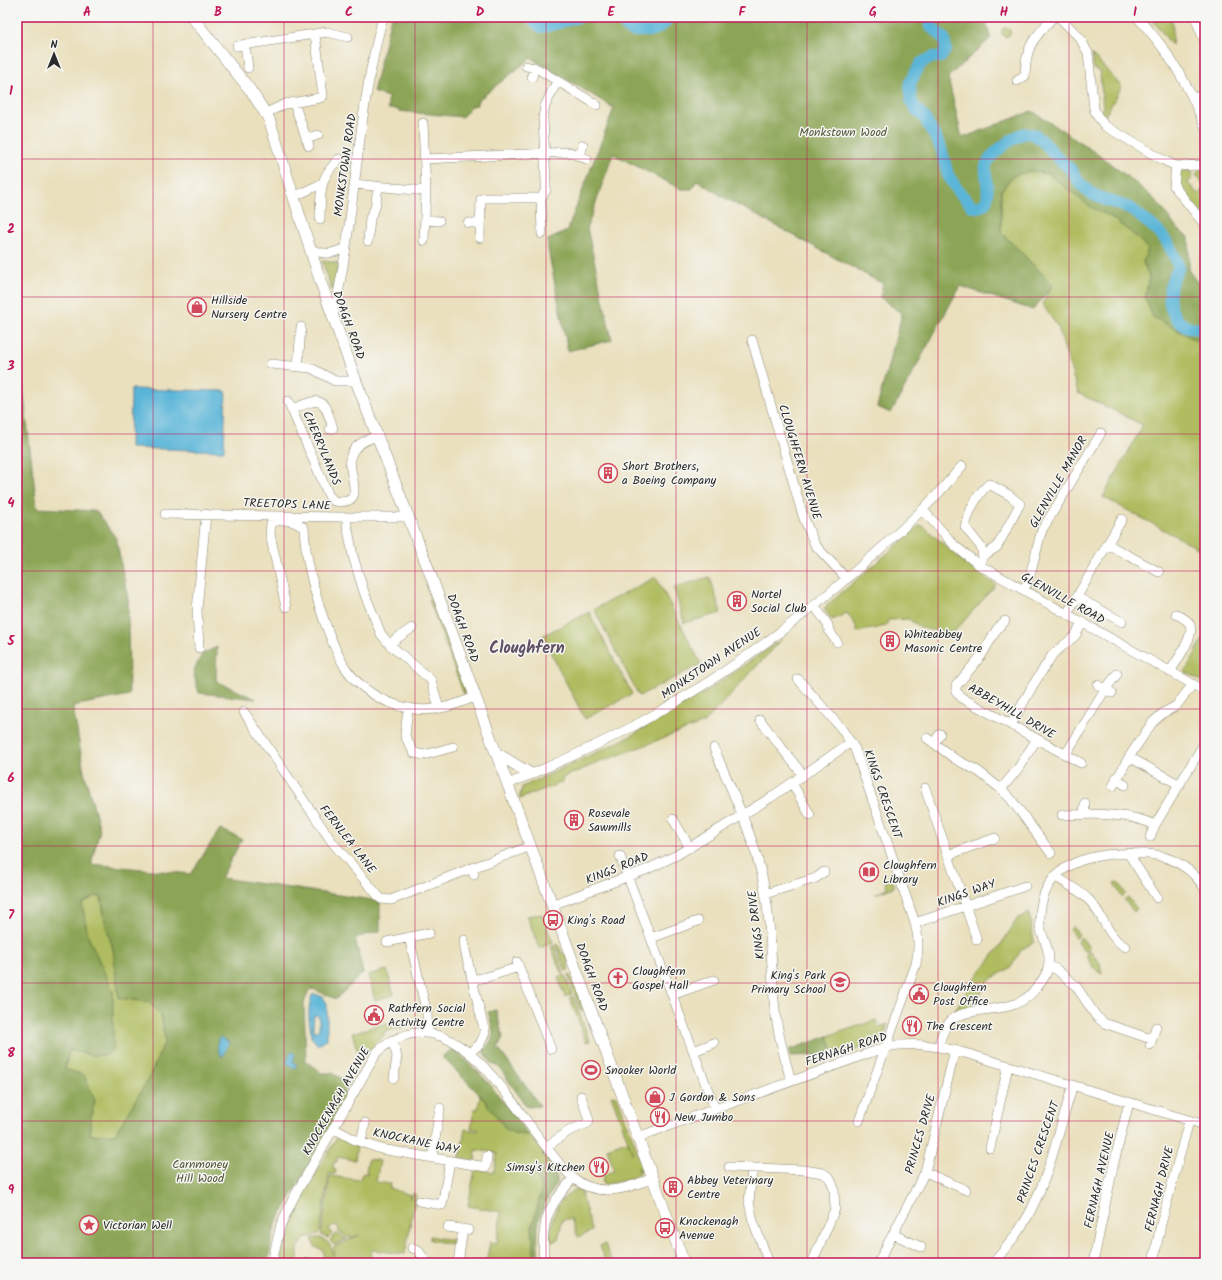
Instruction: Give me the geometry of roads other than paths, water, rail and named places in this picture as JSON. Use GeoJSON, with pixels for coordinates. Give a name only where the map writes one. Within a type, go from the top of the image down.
{"type":"FeatureCollection","features":[{"type":"Feature","properties":{"kind":"main road","name":"DOAGH ROAD"},"geometry":{"type":"LineString","coordinates":[[192,17],[266,112],[333,317],[356,381],[476,697],[684,1263]]}},
{"type":"Feature","properties":{"kind":"main road"},"geometry":{"type":"LineString","coordinates":[[496,753],[531,774]]}},
{"type":"Feature","properties":{"kind":"street","name":"MONKSTOWN ROAD"},"geometry":{"type":"LineString","coordinates":[[333,317],[346,248],[362,124],[383,17]]}},
{"type":"Feature","properties":{"kind":"street"},"geometry":{"type":"LineString","coordinates":[[1017,81],[1025,76],[1026,60],[1032,40],[1053,17]]}},
{"type":"Feature","properties":{"kind":"street"},"geometry":{"type":"LineString","coordinates":[[1059,17],[1080,38],[1088,53],[1094,109],[1105,126],[1176,166],[1205,165]]}},
{"type":"Feature","properties":{"kind":"street"},"geometry":{"type":"LineString","coordinates":[[1137,17],[1165,53],[1194,99],[1205,128]]}},
{"type":"Feature","properties":{"kind":"street"},"geometry":{"type":"LineString","coordinates":[[1195,17],[1205,42]]}},
{"type":"Feature","properties":{"kind":"street"},"geometry":{"type":"LineString","coordinates":[[248,68],[241,45],[327,32],[348,37]]}},
{"type":"Feature","properties":{"kind":"street"},"geometry":{"type":"LineString","coordinates":[[266,112],[294,102],[320,98],[324,94],[315,34]]}},
{"type":"Feature","properties":{"kind":"street"},"geometry":{"type":"LineString","coordinates":[[532,77],[530,66],[597,105]]}},
{"type":"Feature","properties":{"kind":"street"},"geometry":{"type":"LineString","coordinates":[[542,234],[541,198],[546,190],[543,117],[545,106],[556,81]]}},
{"type":"Feature","properties":{"kind":"street"},"geometry":{"type":"LineString","coordinates":[[1194,99],[1205,94]]}},
{"type":"Feature","properties":{"kind":"street"},"geometry":{"type":"LineString","coordinates":[[294,102],[308,143],[318,135]]}},
{"type":"Feature","properties":{"kind":"street"},"geometry":{"type":"LineString","coordinates":[[423,123],[426,191],[424,241]]}},
{"type":"Feature","properties":{"kind":"street"},"geometry":{"type":"LineString","coordinates":[[425,159],[569,152],[583,157],[584,145]]}},
{"type":"Feature","properties":{"kind":"street"},"geometry":{"type":"LineString","coordinates":[[320,219],[321,184],[331,167],[339,159]]}},
{"type":"Feature","properties":{"kind":"street"},"geometry":{"type":"LineString","coordinates":[[1176,166],[1174,186],[1204,224]]}},
{"type":"Feature","properties":{"kind":"street"},"geometry":{"type":"LineString","coordinates":[[293,197],[321,184]]}},
{"type":"Feature","properties":{"kind":"street"},"geometry":{"type":"LineString","coordinates":[[354,184],[426,191]]}},
{"type":"Feature","properties":{"kind":"street"},"geometry":{"type":"LineString","coordinates":[[371,236],[370,218],[375,208],[378,187]]}},
{"type":"Feature","properties":{"kind":"street"},"geometry":{"type":"LineString","coordinates":[[480,238],[480,202],[484,198],[541,198]]}},
{"type":"Feature","properties":{"kind":"street"},"geometry":{"type":"LineString","coordinates":[[425,220],[439,221]]}},
{"type":"Feature","properties":{"kind":"street"},"geometry":{"type":"LineString","coordinates":[[468,223],[480,223]]}},
{"type":"Feature","properties":{"kind":"street"},"geometry":{"type":"LineString","coordinates":[[310,248],[323,254],[333,253],[346,248]]}},
{"type":"Feature","properties":{"kind":"street"},"geometry":{"type":"LineString","coordinates":[[298,367],[301,327]]}},
{"type":"Feature","properties":{"kind":"street","name":"CLOUGHFERN AVENUE"},"geometry":{"type":"LineString","coordinates":[[752,340],[803,516],[815,545],[847,579]]}},
{"type":"Feature","properties":{"kind":"street"},"geometry":{"type":"LineString","coordinates":[[271,364],[311,368],[335,381],[356,381]]}},
{"type":"Feature","properties":{"kind":"street","name":"CHERRYLANDS"},"geometry":{"type":"LineString","coordinates":[[330,429],[333,428],[327,408],[321,402],[313,400],[290,405],[329,496],[334,501],[345,502],[351,499],[355,494],[356,487],[350,464],[351,453],[359,444],[378,436]]}},
{"type":"Feature","properties":{"kind":"street","name":"GLENVILLE MANOR"},"geometry":{"type":"LineString","coordinates":[[1024,590],[1034,566],[1037,545],[1042,530],[1101,433]]}},
{"type":"Feature","properties":{"kind":"street","name":"MONKSTOWN AVENUE"},"geometry":{"type":"LineString","coordinates":[[508,784],[591,747],[649,718],[754,651],[847,579],[922,510],[962,466]]}},
{"type":"Feature","properties":{"kind":"street"},"geometry":{"type":"LineString","coordinates":[[979,565],[983,556],[997,547],[1020,504],[1009,495],[989,484],[981,492],[968,515],[965,527],[981,547],[983,556]]}},
{"type":"Feature","properties":{"kind":"street","name":"GLENVILLE ROAD"},"geometry":{"type":"LineString","coordinates":[[922,510],[955,546],[979,565],[1205,691]]}},
{"type":"Feature","properties":{"kind":"street","name":"TREETOPS LANE"},"geometry":{"type":"LineString","coordinates":[[165,514],[338,518],[408,516]]}},
{"type":"Feature","properties":{"kind":"street"},"geometry":{"type":"LineString","coordinates":[[199,648],[197,610],[206,514]]}},
{"type":"Feature","properties":{"kind":"street"},"geometry":{"type":"LineString","coordinates":[[1067,614],[1122,519]]}},
{"type":"Feature","properties":{"kind":"street"},"geometry":{"type":"LineString","coordinates":[[286,607],[270,534],[271,523],[280,520],[294,521],[304,528],[313,589],[333,642],[346,670],[362,687],[379,698],[408,708],[440,708],[476,697]]}},
{"type":"Feature","properties":{"kind":"street"},"geometry":{"type":"LineString","coordinates":[[347,524],[353,556],[364,592],[381,634],[389,644],[431,680],[440,708]]}},
{"type":"Feature","properties":{"kind":"street"},"geometry":{"type":"LineString","coordinates":[[1107,544],[1159,572]]}},
{"type":"Feature","properties":{"kind":"street"},"geometry":{"type":"LineString","coordinates":[[1077,597],[1122,622]]}},
{"type":"Feature","properties":{"kind":"street"},"geometry":{"type":"LineString","coordinates":[[814,605],[828,625],[829,630],[837,642]]}},
{"type":"Feature","properties":{"kind":"street"},"geometry":{"type":"LineString","coordinates":[[1170,672],[1191,636],[1192,628],[1188,621],[1176,614]]}},
{"type":"Feature","properties":{"kind":"street","name":"ABBEYHILL DRIVE"},"geometry":{"type":"LineString","coordinates":[[1006,621],[993,627],[981,656],[956,686],[956,691],[962,698],[1081,763]]}},
{"type":"Feature","properties":{"kind":"street"},"geometry":{"type":"LineString","coordinates":[[1011,725],[1033,685],[1053,654],[1075,636],[1083,622]]}},
{"type":"Feature","properties":{"kind":"street"},"geometry":{"type":"LineString","coordinates":[[389,644],[412,628]]}},
{"type":"Feature","properties":{"kind":"street"},"geometry":{"type":"LineString","coordinates":[[1066,754],[1105,689],[1117,674]]}},
{"type":"Feature","properties":{"kind":"street","name":"KINGS CRESCENT"},"geometry":{"type":"LineString","coordinates":[[798,679],[841,728],[851,742],[858,756],[918,938],[918,956],[859,1122]]}},
{"type":"Feature","properties":{"kind":"street"},"geometry":{"type":"LineString","coordinates":[[1125,785],[1115,782],[1129,757],[1152,723],[1163,713],[1176,706],[1193,684]]}},
{"type":"Feature","properties":{"kind":"street"},"geometry":{"type":"LineString","coordinates":[[408,708],[405,736],[414,753],[424,755],[453,747]]}},
{"type":"Feature","properties":{"kind":"street","name":"FERNLEA LANE"},"geometry":{"type":"LineString","coordinates":[[244,712],[332,842],[381,900],[391,900],[473,871],[531,846]]}},
{"type":"Feature","properties":{"kind":"street"},"geometry":{"type":"LineString","coordinates":[[760,720],[803,775]]}},
{"type":"Feature","properties":{"kind":"street"},"geometry":{"type":"LineString","coordinates":[[940,734],[931,741],[955,759],[978,771],[1001,789],[1051,853]]}},
{"type":"Feature","properties":{"kind":"street"},"geometry":{"type":"LineString","coordinates":[[1001,789],[1017,770],[1037,739]]}},
{"type":"Feature","properties":{"kind":"street","name":"KINGS ROAD"},"geometry":{"type":"LineString","coordinates":[[552,905],[648,869],[690,848],[792,783],[851,742]]}},
{"type":"Feature","properties":{"kind":"street"},"geometry":{"type":"LineString","coordinates":[[1150,837],[1155,825],[1205,742]]}},
{"type":"Feature","properties":{"kind":"street"},"geometry":{"type":"LineString","coordinates":[[714,748],[742,815]]}},
{"type":"Feature","properties":{"kind":"street"},"geometry":{"type":"LineString","coordinates":[[1129,757],[1180,785]]}},
{"type":"Feature","properties":{"kind":"street"},"geometry":{"type":"LineString","coordinates":[[792,783],[810,815]]}},
{"type":"Feature","properties":{"kind":"street"},"geometry":{"type":"LineString","coordinates":[[926,788],[976,940]]}},
{"type":"Feature","properties":{"kind":"street"},"geometry":{"type":"LineString","coordinates":[[1084,803],[1084,815]]}},
{"type":"Feature","properties":{"kind":"street"},"geometry":{"type":"LineString","coordinates":[[1062,814],[1137,818],[1155,825]]}},
{"type":"Feature","properties":{"kind":"street","name":"KINGS DRIVE"},"geometry":{"type":"LineString","coordinates":[[742,815],[753,844],[762,876],[770,921],[776,1017],[791,1081]]}},
{"type":"Feature","properties":{"kind":"street"},"geometry":{"type":"LineString","coordinates":[[673,819],[690,848]]}},
{"type":"Feature","properties":{"kind":"street"},"geometry":{"type":"LineString","coordinates":[[1038,836],[1046,831]]}},
{"type":"Feature","properties":{"kind":"street"},"geometry":{"type":"LineString","coordinates":[[948,855],[995,838]]}},
{"type":"Feature","properties":{"kind":"street"},"geometry":{"type":"LineString","coordinates":[[1128,853],[1157,898]]}},
{"type":"Feature","properties":{"kind":"street"},"geometry":{"type":"LineString","coordinates":[[939,1046],[944,1031],[957,1015],[968,1011],[1010,1006],[1024,1001],[1042,981],[1049,966],[1050,958],[1040,927],[1040,909],[1045,891],[1055,876],[1064,867],[1085,859],[1105,854],[1128,853],[1154,855],[1171,859],[1190,871],[1205,889]]}},
{"type":"Feature","properties":{"kind":"street"},"geometry":{"type":"LineString","coordinates":[[620,856],[715,1109]]}},
{"type":"Feature","properties":{"kind":"street"},"geometry":{"type":"LineString","coordinates":[[765,894],[816,878],[824,872]]}},
{"type":"Feature","properties":{"kind":"street"},"geometry":{"type":"LineString","coordinates":[[1055,876],[1088,898],[1115,940],[1126,947]]}},
{"type":"Feature","properties":{"kind":"street","name":"KINGS WAY"},"geometry":{"type":"LineString","coordinates":[[914,923],[1025,886]]}},
{"type":"Feature","properties":{"kind":"street"},"geometry":{"type":"LineString","coordinates":[[651,938],[698,922]]}},
{"type":"Feature","properties":{"kind":"street"},"geometry":{"type":"LineString","coordinates":[[387,942],[428,933]]}},
{"type":"Feature","properties":{"kind":"street"},"geometry":{"type":"LineString","coordinates":[[409,937],[427,1014],[428,1033]]}},
{"type":"Feature","properties":{"kind":"street"},"geometry":{"type":"LineString","coordinates":[[464,940],[472,980],[486,1033],[480,1044],[470,1052]]}},
{"type":"Feature","properties":{"kind":"street"},"geometry":{"type":"LineString","coordinates":[[472,980],[487,978],[518,965],[551,1049]]}},
{"type":"Feature","properties":{"kind":"street"},"geometry":{"type":"LineString","coordinates":[[1049,966],[1056,969],[1076,986],[1096,1016],[1104,1023],[1150,1042],[1156,1027]]}},
{"type":"Feature","properties":{"kind":"street"},"geometry":{"type":"LineString","coordinates":[[672,995],[714,980]]}},
{"type":"Feature","properties":{"kind":"street","name":"KNOCKENAGH AVENUE"},"geometry":{"type":"LineString","coordinates":[[272,1263],[281,1224],[333,1128],[377,1052],[392,1040],[414,1032],[428,1033],[451,1039],[470,1052],[503,1088],[525,1121],[572,1178],[587,1186],[608,1190],[622,1189],[653,1178]]}},
{"type":"Feature","properties":{"kind":"street"},"geometry":{"type":"LineString","coordinates":[[392,1040],[396,1056],[394,1078]]}},
{"type":"Feature","properties":{"kind":"street"},"geometry":{"type":"LineString","coordinates":[[694,1050],[714,1043]]}},
{"type":"Feature","properties":{"kind":"street","name":"FERNAGH ROAD"},"geometry":{"type":"LineString","coordinates":[[638,1138],[886,1047],[922,1044],[955,1050],[1205,1125]]}},
{"type":"Feature","properties":{"kind":"street","name":"PRINCES DRIVE"},"geometry":{"type":"LineString","coordinates":[[878,1263],[925,1172],[955,1050]]}},
{"type":"Feature","properties":{"kind":"street"},"geometry":{"type":"LineString","coordinates":[[990,1148],[1008,1066]]}},
{"type":"Feature","properties":{"kind":"street","name":"PRINCES CRESCENT"},"geometry":{"type":"LineString","coordinates":[[993,1263],[1015,1236],[1032,1208],[1048,1166],[1073,1085]]}},
{"type":"Feature","properties":{"kind":"street"},"geometry":{"type":"LineString","coordinates":[[546,1147],[569,1131],[588,1123],[589,1120],[581,1096]]}},
{"type":"Feature","properties":{"kind":"street","name":"FERNAGH AVENUE"},"geometry":{"type":"LineString","coordinates":[[1093,1263],[1113,1167],[1129,1102]]}},
{"type":"Feature","properties":{"kind":"street"},"geometry":{"type":"LineString","coordinates":[[432,1158],[440,1108]]}},
{"type":"Feature","properties":{"kind":"street","name":"FERNAGH DRIVE"},"geometry":{"type":"LineString","coordinates":[[1153,1263],[1161,1224],[1189,1121]]}},
{"type":"Feature","properties":{"kind":"street"},"geometry":{"type":"LineString","coordinates":[[361,1142],[365,1123]]}},
{"type":"Feature","properties":{"kind":"street","name":"KNOCKANE WAY"},"geometry":{"type":"LineString","coordinates":[[333,1128],[361,1142],[381,1149],[486,1167],[487,1156]]}},
{"type":"Feature","properties":{"kind":"street"},"geometry":{"type":"LineString","coordinates":[[420,1201],[442,1205],[450,1161]]}},
{"type":"Feature","properties":{"kind":"street"},"geometry":{"type":"LineString","coordinates":[[729,1167],[804,1170],[823,1173],[830,1178],[834,1189],[835,1209],[812,1263]]}},
{"type":"Feature","properties":{"kind":"street"},"geometry":{"type":"LineString","coordinates":[[752,1169],[749,1202],[753,1221],[769,1263]]}},
{"type":"Feature","properties":{"kind":"street"},"geometry":{"type":"LineString","coordinates":[[925,1172],[966,1190]]}},
{"type":"Feature","properties":{"kind":"street"},"geometry":{"type":"LineString","coordinates":[[544,1263],[542,1235],[546,1217],[557,1198],[572,1178]]}},
{"type":"Feature","properties":{"kind":"street"},"geometry":{"type":"LineString","coordinates":[[448,1227],[466,1230],[458,1263]]}},
{"type":"Feature","properties":{"kind":"street"},"geometry":{"type":"LineString","coordinates":[[893,1234],[921,1247]]}},
{"type":"Feature","properties":{"kind":"street"},"geometry":{"type":"LineString","coordinates":[[412,1248],[418,1250],[427,1263]]}},
{"type":"Feature","properties":{"kind":"water"},"geometry":{"type":"Polygon","coordinates":[[[131,389],[226,391],[224,451],[130,448],[131,389]]]}},
{"type":"Feature","properties":{"kind":"water"},"geometry":{"type":"Polygon","coordinates":[[[315,994],[323,997],[327,1003],[327,1039],[318,1045],[311,1037],[309,1021],[309,1006],[312,995],[315,994]],[[314,1015],[313,1027],[315,1032],[319,1029],[319,1016],[314,1015]]]}},
{"type":"Feature","properties":{"kind":"water"},"geometry":{"type":"Polygon","coordinates":[[[220,1037],[229,1042],[222,1057],[218,1047],[218,1039],[220,1037]]]}},
{"type":"Feature","properties":{"kind":"water"},"geometry":{"type":"Polygon","coordinates":[[[293,1052],[295,1054],[293,1062],[297,1065],[294,1069],[287,1063],[290,1053],[293,1052]]]}},
{"type":"Feature","properties":{"kind":"waterway"},"geometry":{"type":"LineString","coordinates":[[530,17],[541,27],[579,17]]}},
{"type":"Feature","properties":{"kind":"waterway"},"geometry":{"type":"LineString","coordinates":[[617,17],[631,31],[653,31],[665,23],[666,17]]}},
{"type":"Feature","properties":{"kind":"waterway"},"geometry":{"type":"LineString","coordinates":[[932,17],[930,21],[931,27],[944,38],[946,49],[941,57],[933,57],[921,63],[910,83],[911,100],[915,108],[924,117],[941,148],[948,175],[959,192],[973,207],[980,206],[985,203],[988,192],[986,166],[991,157],[1007,143],[1022,134],[1033,134],[1047,145],[1058,158],[1070,168],[1080,184],[1090,192],[1100,198],[1131,209],[1161,234],[1169,245],[1179,268],[1171,285],[1170,303],[1172,310],[1181,323],[1187,327],[1196,329],[1205,328]]}},
{"type":"Feature","properties":{"kind":"place","name":"Hillside Nursery Centre"},"geometry":{"type":"Point","coordinates":[197,307]}},
{"type":"Feature","properties":{"kind":"place","name":"Short Brothers, a Boeing Company"},"geometry":{"type":"Point","coordinates":[608,473]}},
{"type":"Feature","properties":{"kind":"place","name":"Nortel Social Club"},"geometry":{"type":"Point","coordinates":[737,601]}},
{"type":"Feature","properties":{"kind":"place","name":"Whiteabbey Masonic Centre"},"geometry":{"type":"Point","coordinates":[890,641]}},
{"type":"Feature","properties":{"kind":"place","name":"Rosevale Sawmills"},"geometry":{"type":"Point","coordinates":[574,820]}},
{"type":"Feature","properties":{"kind":"place","name":"Cloughfern Library"},"geometry":{"type":"Point","coordinates":[869,872]}},
{"type":"Feature","properties":{"kind":"place","name":"King's Road"},"geometry":{"type":"Point","coordinates":[553,920]}},
{"type":"Feature","properties":{"kind":"place","name":"Cloughfern Gospel Hall"},"geometry":{"type":"Point","coordinates":[618,978]}},
{"type":"Feature","properties":{"kind":"place","name":"King's Park Primary School"},"geometry":{"type":"Point","coordinates":[840,982]}},
{"type":"Feature","properties":{"kind":"place","name":"Cloughfern Post Office"},"geometry":{"type":"Point","coordinates":[919,994]}},
{"type":"Feature","properties":{"kind":"place","name":"Rathfern Social Activity Centre"},"geometry":{"type":"Point","coordinates":[374,1015]}},
{"type":"Feature","properties":{"kind":"place","name":"The Crescent"},"geometry":{"type":"Point","coordinates":[912,1026]}},
{"type":"Feature","properties":{"kind":"place","name":"Snooker World"},"geometry":{"type":"Point","coordinates":[591,1070]}},
{"type":"Feature","properties":{"kind":"place","name":"J Gordon & Sons"},"geometry":{"type":"Point","coordinates":[655,1097]}},
{"type":"Feature","properties":{"kind":"place","name":"New Jumbo"},"geometry":{"type":"Point","coordinates":[660,1117]}},
{"type":"Feature","properties":{"kind":"place","name":"Simsy's Kitchen"},"geometry":{"type":"Point","coordinates":[599,1167]}},
{"type":"Feature","properties":{"kind":"place","name":"Abbey Veterinary Centre"},"geometry":{"type":"Point","coordinates":[673,1187]}},
{"type":"Feature","properties":{"kind":"place","name":"Victorian Well"},"geometry":{"type":"Point","coordinates":[89,1225]}},
{"type":"Feature","properties":{"kind":"place","name":"Knockenagh Avenue"},"geometry":{"type":"Point","coordinates":[665,1228]}},
{"type":"Feature","properties":{"kind":"district","name":"Cloughfern"},"geometry":{"type":"Point","coordinates":[527,647]}},
{"type":"Feature","properties":{"kind":"park label","name":"Monkstown Wood"},"geometry":{"type":"Point","coordinates":[843,132]}},
{"type":"Feature","properties":{"kind":"park label","name":"Carnmoney Hill Wood"},"geometry":{"type":"Point","coordinates":[200,1171]}}]}
